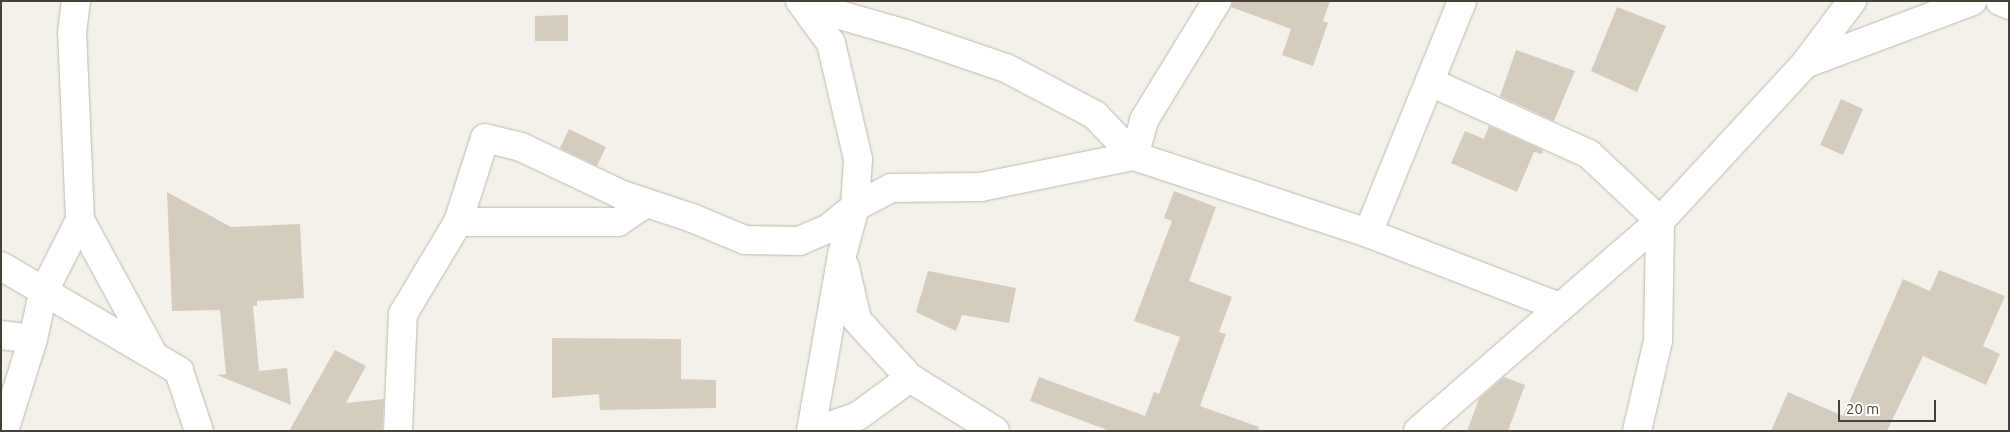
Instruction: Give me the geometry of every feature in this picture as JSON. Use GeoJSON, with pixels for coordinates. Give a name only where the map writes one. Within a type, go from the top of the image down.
{"type":"FeatureCollection","features":[{"type":"Feature","properties":{"kind":"street"},"geometry":{"type":"LineString","coordinates":[[76,1],[72,33],[80,220],[153,354]]}},
{"type":"Feature","properties":{"kind":"street"},"geometry":{"type":"LineString","coordinates":[[1134,156],[1144,120],[1217,1]]}},
{"type":"Feature","properties":{"kind":"street"},"geometry":{"type":"LineString","coordinates":[[1368,233],[1462,1]]}},
{"type":"Feature","properties":{"kind":"street"},"geometry":{"type":"LineString","coordinates":[[1418,431],[1660,221],[1805,64],[1852,1]]}},
{"type":"Feature","properties":{"kind":"street"},"geometry":{"type":"LineString","coordinates":[[1805,64],[1973,1]]}},
{"type":"Feature","properties":{"kind":"street"},"geometry":{"type":"LineString","coordinates":[[2000,1],[2009,5]]}},
{"type":"Feature","properties":{"kind":"street"},"geometry":{"type":"LineString","coordinates":[[803,3],[906,34],[1006,68],[1095,115],[1134,156],[1368,233],[1560,307]]}},
{"type":"Feature","properties":{"kind":"street"},"geometry":{"type":"LineString","coordinates":[[803,3],[831,43],[858,158],[855,207],[842,255],[811,431]]}},
{"type":"Feature","properties":{"kind":"street"},"geometry":{"type":"LineString","coordinates":[[1430,82],[1589,154],[1660,221],[1658,341],[1637,431]]}},
{"type":"Feature","properties":{"kind":"street"},"geometry":{"type":"LineString","coordinates":[[398,431],[402,314],[458,222],[485,138],[521,147],[620,194],[744,240],[800,242],[829,228],[855,207],[891,188],[981,187],[1134,156]]}},
{"type":"Feature","properties":{"kind":"street"},"geometry":{"type":"LineString","coordinates":[[458,222],[618,222],[646,203]]}},
{"type":"Feature","properties":{"kind":"street"},"geometry":{"type":"LineString","coordinates":[[4,431],[33,339],[43,293],[80,220]]}},
{"type":"Feature","properties":{"kind":"street"},"geometry":{"type":"LineString","coordinates":[[842,255],[857,320],[910,378],[996,431]]}},
{"type":"Feature","properties":{"kind":"street"},"geometry":{"type":"LineString","coordinates":[[1,266],[43,293],[153,354],[179,371],[199,431]]}},
{"type":"Feature","properties":{"kind":"street"},"geometry":{"type":"LineString","coordinates":[[1,335],[33,339]]}},
{"type":"Feature","properties":{"kind":"street"},"geometry":{"type":"LineString","coordinates":[[816,431],[858,416],[910,378]]}},
{"type":"Feature","properties":{"kind":"building"},"geometry":{"type":"Polygon","coordinates":[[[1233,1],[1330,1],[1323,21],[1328,23],[1313,66],[1282,55],[1291,29],[1231,7],[1233,1]]]}},
{"type":"Feature","properties":{"kind":"building"},"geometry":{"type":"Polygon","coordinates":[[[1617,7],[1666,26],[1637,92],[1591,71],[1617,7]]]}},
{"type":"Feature","properties":{"kind":"building"},"geometry":{"type":"Polygon","coordinates":[[[568,15],[568,41],[535,41],[535,16],[568,15]]]}},
{"type":"Feature","properties":{"kind":"building"},"geometry":{"type":"Polygon","coordinates":[[[1516,50],[1575,71],[1554,121],[1500,96],[1516,50]]]}},
{"type":"Feature","properties":{"kind":"building"},"geometry":{"type":"Polygon","coordinates":[[[1841,99],[1863,109],[1843,155],[1820,145],[1841,99]]]}},
{"type":"Feature","properties":{"kind":"building"},"geometry":{"type":"Polygon","coordinates":[[[1489,126],[1543,150],[1542,154],[1534,152],[1517,192],[1451,163],[1465,131],[1484,139],[1489,126]]]}},
{"type":"Feature","properties":{"kind":"building"},"geometry":{"type":"Polygon","coordinates":[[[569,129],[606,147],[597,166],[560,148],[569,129]]]}},
{"type":"Feature","properties":{"kind":"building"},"geometry":{"type":"Polygon","coordinates":[[[1174,191],[1216,207],[1189,281],[1232,297],[1219,332],[1226,334],[1200,406],[1259,427],[1258,431],[1110,431],[1030,401],[1039,377],[1145,416],[1154,392],[1159,394],[1180,337],[1134,321],[1172,221],[1164,218],[1174,191]]]}},
{"type":"Feature","properties":{"kind":"building"},"geometry":{"type":"Polygon","coordinates":[[[167,192],[231,227],[300,224],[304,298],[257,301],[257,306],[253,306],[259,371],[287,368],[291,405],[217,375],[226,374],[220,310],[172,311],[167,192]]]}},
{"type":"Feature","properties":{"kind":"building"},"geometry":{"type":"Polygon","coordinates":[[[1939,270],[2005,296],[1983,346],[2000,354],[1986,385],[1923,356],[1887,431],[1771,431],[1788,392],[1843,416],[1903,279],[1930,291],[1939,270]]]}},
{"type":"Feature","properties":{"kind":"building"},"geometry":{"type":"Polygon","coordinates":[[[928,271],[1016,288],[1009,323],[962,315],[956,331],[916,312],[928,271]]]}},
{"type":"Feature","properties":{"kind":"building"},"geometry":{"type":"Polygon","coordinates":[[[552,338],[681,339],[681,379],[716,380],[716,408],[600,410],[599,394],[552,398],[552,338]]]}},
{"type":"Feature","properties":{"kind":"building"},"geometry":{"type":"Polygon","coordinates":[[[335,350],[366,366],[346,403],[384,399],[382,431],[289,431],[335,350]]]}},
{"type":"Feature","properties":{"kind":"building"},"geometry":{"type":"Polygon","coordinates":[[[1504,377],[1525,385],[1508,431],[1467,431],[1479,399],[1504,377]]]}}]}
